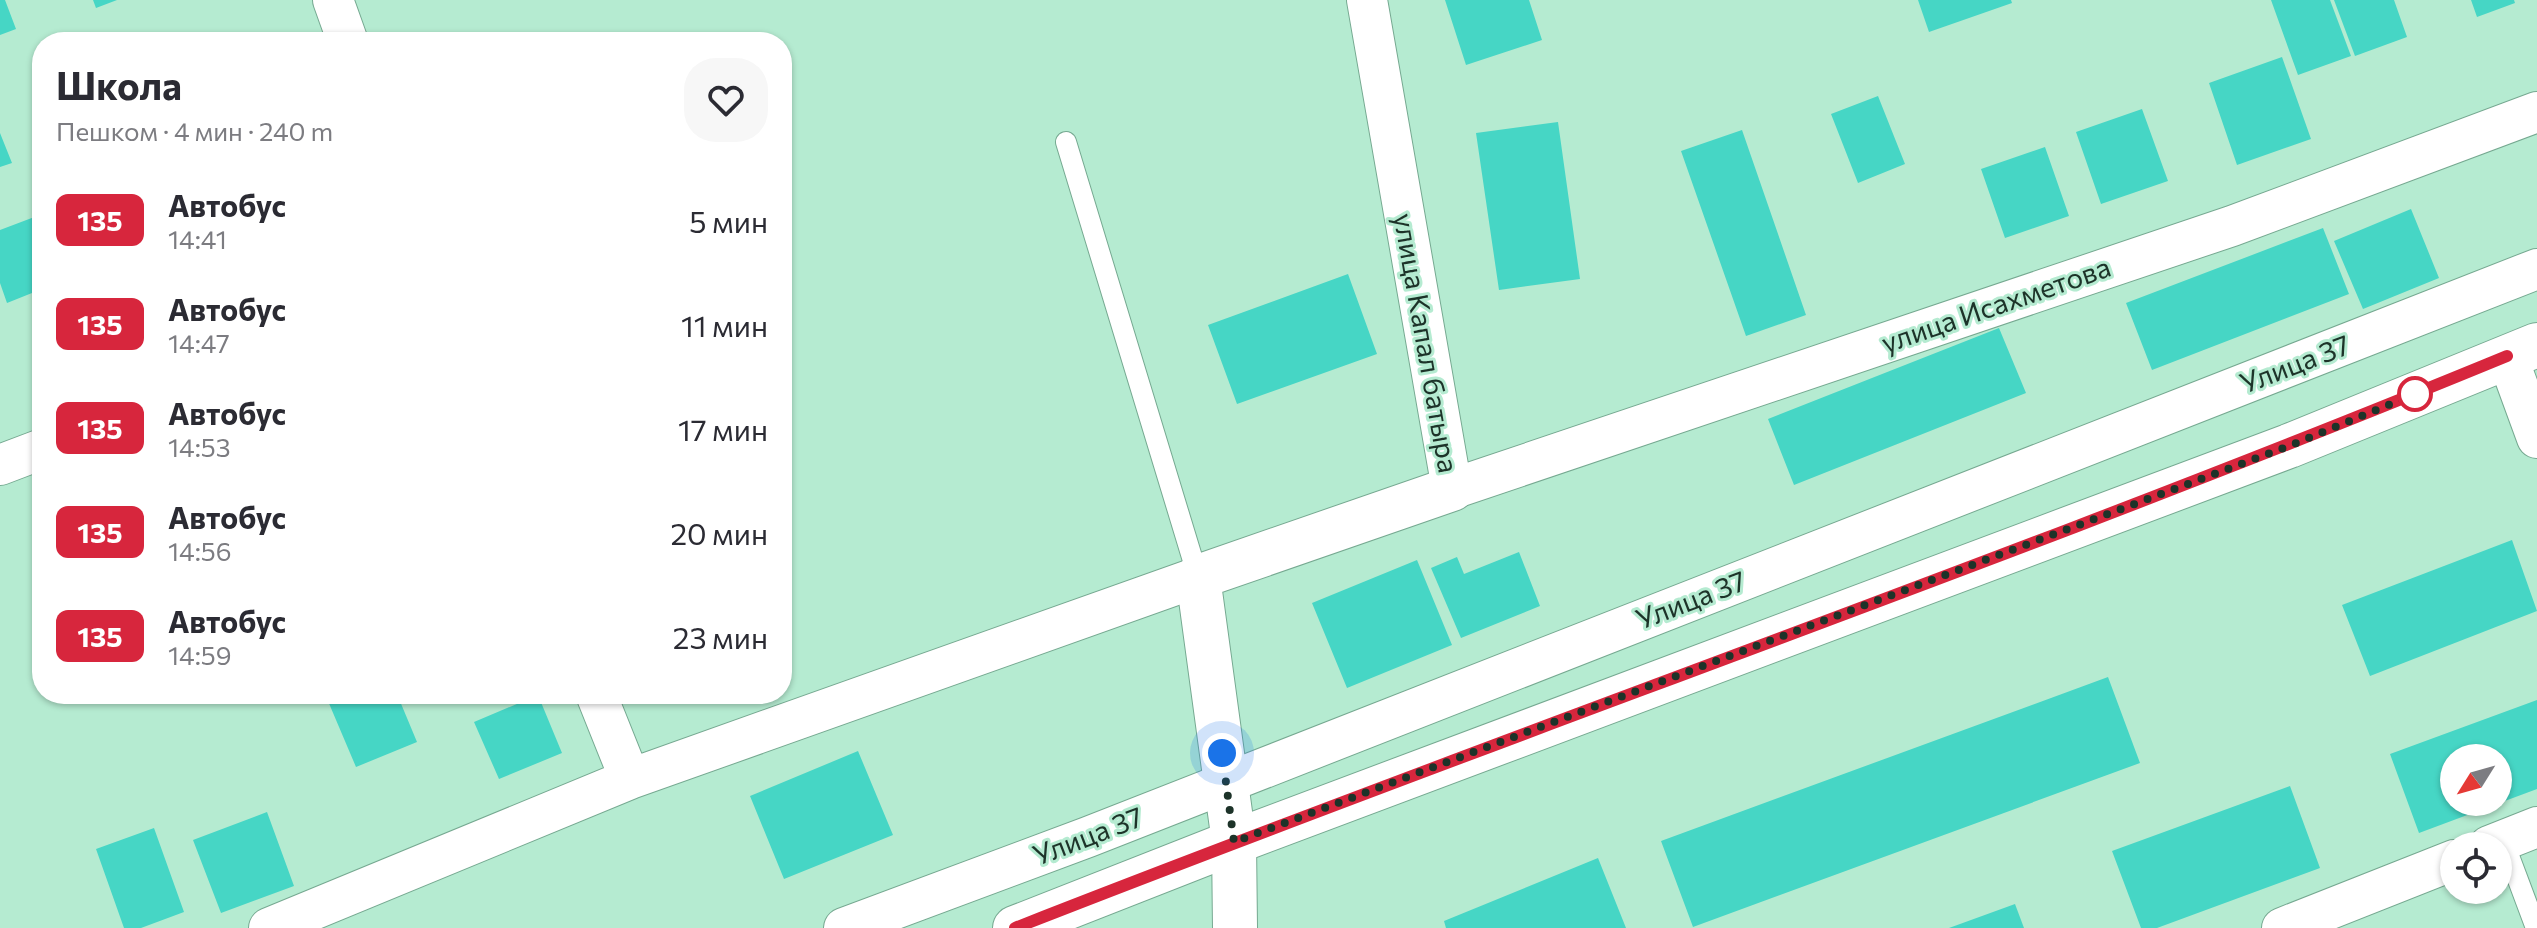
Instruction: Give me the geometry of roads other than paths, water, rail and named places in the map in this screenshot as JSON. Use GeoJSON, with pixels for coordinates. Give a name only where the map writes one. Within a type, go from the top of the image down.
{"type":"FeatureCollection","features":[{"type":"Feature","properties":{"kind":"main road"},"geometry":{"type":"LineString","coordinates":[[1015,928],[1234,842],[2289,446],[2522,351]]}},
{"type":"Feature","properties":{"kind":"main road","name":"улица Капал батыра"},"geometry":{"type":"LineString","coordinates":[[1198,577],[1452,489]]}},
{"type":"Feature","properties":{"kind":"main road"},"geometry":{"type":"LineString","coordinates":[[1198,577],[1234,842],[1235,928]]}},
{"type":"Feature","properties":{"kind":"street"},"geometry":{"type":"LineString","coordinates":[[333,0],[344,32]]}},
{"type":"Feature","properties":{"kind":"street","name":"улица Капал батыра"},"geometry":{"type":"LineString","coordinates":[[1367,0],[1452,489]]}},
{"type":"Feature","properties":{"kind":"street","name":"улица Исахметова"},"geometry":{"type":"LineString","coordinates":[[1452,489],[2232,226],[2537,112]]}},
{"type":"Feature","properties":{"kind":"street","name":"Улица 37"},"geometry":{"type":"LineString","coordinates":[[844,928],[1103,831],[2537,269]]}},
{"type":"Feature","properties":{"kind":"street"},"geometry":{"type":"LineString","coordinates":[[2522,351],[2537,438]]}},
{"type":"Feature","properties":{"kind":"street"},"geometry":{"type":"LineString","coordinates":[[0,465],[32,453]]}},
{"type":"Feature","properties":{"kind":"street"},"geometry":{"type":"LineString","coordinates":[[269,928],[630,779],[1198,577]]}},
{"type":"Feature","properties":{"kind":"street"},"geometry":{"type":"LineString","coordinates":[[600,704],[630,779]]}},
{"type":"Feature","properties":{"kind":"street"},"geometry":{"type":"LineString","coordinates":[[2282,928],[2440,866]]}},
{"type":"Feature","properties":{"kind":"lane"},"geometry":{"type":"LineString","coordinates":[[1066,142],[1198,577]]}},
{"type":"Feature","properties":{"kind":"lane"},"geometry":{"type":"LineString","coordinates":[[2512,845],[2536,928]]}}]}
